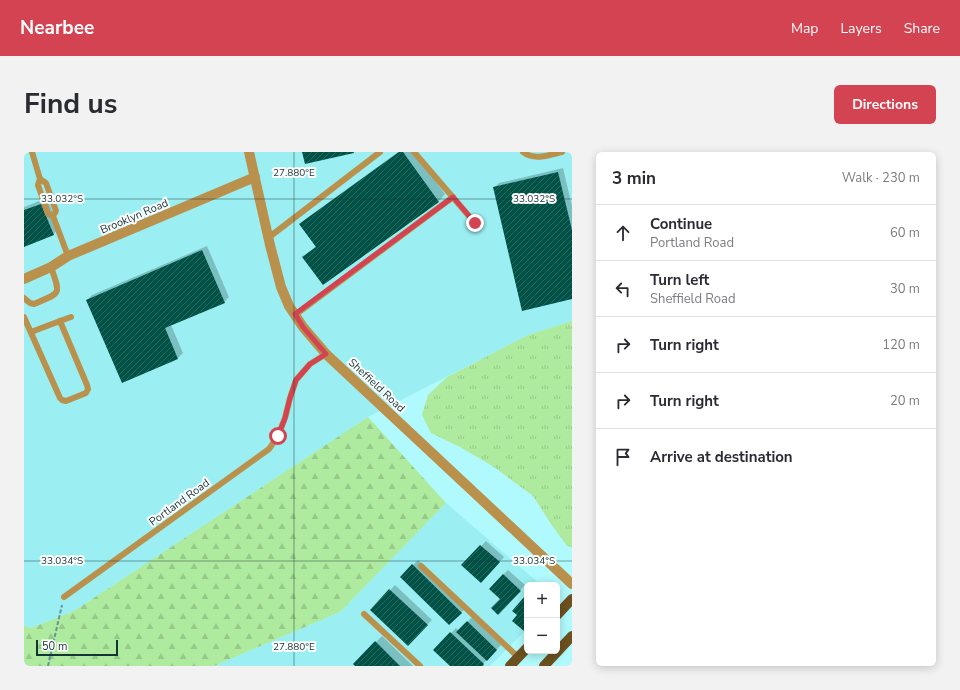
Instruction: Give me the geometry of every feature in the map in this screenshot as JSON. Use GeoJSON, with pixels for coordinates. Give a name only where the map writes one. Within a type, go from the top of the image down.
{"type":"FeatureCollection","features":[{"type":"Feature","properties":{"kind":"main road"},"geometry":{"type":"LineString","coordinates":[[560,612],[572,599]]}},
{"type":"Feature","properties":{"kind":"main road"},"geometry":{"type":"LineString","coordinates":[[544,666],[568,645],[572,636]]}},
{"type":"Feature","properties":{"kind":"main road"},"geometry":{"type":"LineString","coordinates":[[510,666],[524,651]]}},
{"type":"Feature","properties":{"kind":"street","name":"Sheffield Road"},"geometry":{"type":"LineString","coordinates":[[249,152],[268,238],[281,287],[289,306],[303,327],[326,354],[572,584]]}},
{"type":"Feature","properties":{"kind":"street","name":"Brooklyn Road"},"geometry":{"type":"LineString","coordinates":[[24,279],[51,267],[68,256],[255,177]]}},
{"type":"Feature","properties":{"kind":"lane"},"geometry":{"type":"LineString","coordinates":[[32,152],[40,179],[38,185],[44,203],[48,214],[53,216],[68,256]]}},
{"type":"Feature","properties":{"kind":"lane"},"geometry":{"type":"LineString","coordinates":[[414,152],[475,223]]}},
{"type":"Feature","properties":{"kind":"lane"},"geometry":{"type":"LineString","coordinates":[[522,152],[537,157],[562,152]]}},
{"type":"Feature","properties":{"kind":"lane"},"geometry":{"type":"LineString","coordinates":[[268,238],[378,153]]}},
{"type":"Feature","properties":{"kind":"lane"},"geometry":{"type":"LineString","coordinates":[[40,179],[46,183],[53,200],[56,211],[53,216]]}},
{"type":"Feature","properties":{"kind":"lane"},"geometry":{"type":"LineString","coordinates":[[295,314],[453,197]]}},
{"type":"Feature","properties":{"kind":"lane"},"geometry":{"type":"LineString","coordinates":[[24,298],[30,303],[34,304],[56,294],[58,286],[51,267]]}},
{"type":"Feature","properties":{"kind":"lane"},"geometry":{"type":"LineString","coordinates":[[24,317],[60,398],[66,401],[86,393],[88,389],[60,321]]}},
{"type":"Feature","properties":{"kind":"lane"},"geometry":{"type":"LineString","coordinates":[[31,332],[71,317]]}},
{"type":"Feature","properties":{"kind":"lane","name":"Portland Road"},"geometry":{"type":"LineString","coordinates":[[64,597],[269,449],[278,436],[296,380],[310,364],[326,354]]}},
{"type":"Feature","properties":{"kind":"lane"},"geometry":{"type":"LineString","coordinates":[[421,566],[518,657]]}},
{"type":"Feature","properties":{"kind":"lane"},"geometry":{"type":"LineString","coordinates":[[364,614],[420,666]]}},
{"type":"Feature","properties":{"kind":"path"},"geometry":{"type":"LineString","coordinates":[[48,666],[64,597]]}},
{"type":"Feature","properties":{"kind":"shaded area"},"geometry":{"type":"Polygon","coordinates":[[[24,152],[572,152],[572,321],[528,335],[368,417],[74,611],[31,628],[24,626],[24,152]]]}},
{"type":"Feature","properties":{"kind":"shaded area"},"geometry":{"type":"Polygon","coordinates":[[[446,503],[538,582],[524,582],[524,632],[490,666],[214,666],[340,612],[446,503]]]}},
{"type":"Feature","properties":{"kind":"green space"},"geometry":{"type":"Polygon","coordinates":[[[572,321],[572,547],[567,546],[533,496],[494,467],[460,447],[431,433],[422,415],[428,395],[447,377],[528,335],[572,321]]]}},
{"type":"Feature","properties":{"kind":"green space"},"geometry":{"type":"Polygon","coordinates":[[[368,417],[446,503],[340,612],[214,666],[24,666],[24,626],[31,628],[74,611],[368,417]]]}},
{"type":"Feature","properties":{"kind":"building"},"geometry":{"type":"Polygon","coordinates":[[[302,152],[354,152],[354,153],[305,164],[302,152]]]}},
{"type":"Feature","properties":{"kind":"building"},"geometry":{"type":"Polygon","coordinates":[[[399,152],[403,152],[439,202],[323,285],[302,257],[316,247],[299,224],[399,152]]]}},
{"type":"Feature","properties":{"kind":"building"},"geometry":{"type":"Polygon","coordinates":[[[558,172],[572,230],[572,299],[522,311],[493,187],[558,172]]]}},
{"type":"Feature","properties":{"kind":"building"},"geometry":{"type":"Polygon","coordinates":[[[41,204],[54,235],[24,247],[24,210],[41,204]]]}},
{"type":"Feature","properties":{"kind":"building"},"geometry":{"type":"Polygon","coordinates":[[[202,250],[225,303],[165,328],[178,359],[122,383],[86,300],[202,250]]]}},
{"type":"Feature","properties":{"kind":"building"},"geometry":{"type":"Polygon","coordinates":[[[480,545],[500,562],[481,583],[461,565],[480,545]]]}},
{"type":"Feature","properties":{"kind":"building"},"geometry":{"type":"Polygon","coordinates":[[[412,564],[462,613],[449,625],[400,577],[412,564]]]}},
{"type":"Feature","properties":{"kind":"building"},"geometry":{"type":"Polygon","coordinates":[[[503,574],[521,591],[498,615],[491,608],[500,599],[489,589],[503,574]]]}},
{"type":"Feature","properties":{"kind":"building"},"geometry":{"type":"Polygon","coordinates":[[[389,589],[428,625],[408,646],[370,610],[389,589]]]}},
{"type":"Feature","properties":{"kind":"building"},"geometry":{"type":"Polygon","coordinates":[[[524,597],[524,631],[512,621],[517,615],[512,611],[524,597]]]}},
{"type":"Feature","properties":{"kind":"building"},"geometry":{"type":"Polygon","coordinates":[[[467,621],[497,650],[487,661],[456,632],[467,621]]]}},
{"type":"Feature","properties":{"kind":"building"},"geometry":{"type":"Polygon","coordinates":[[[450,632],[484,664],[483,666],[450,666],[433,650],[450,632]]]}},
{"type":"Feature","properties":{"kind":"building"},"geometry":{"type":"Polygon","coordinates":[[[375,641],[400,666],[355,666],[353,664],[375,641]]]}},
{"type":"Feature","properties":{"kind":"route"},"geometry":{"type":"LineString","coordinates":[[278,436],[296,380],[310,364],[326,354],[313,340],[295,314],[453,197],[475,223]]}}]}
